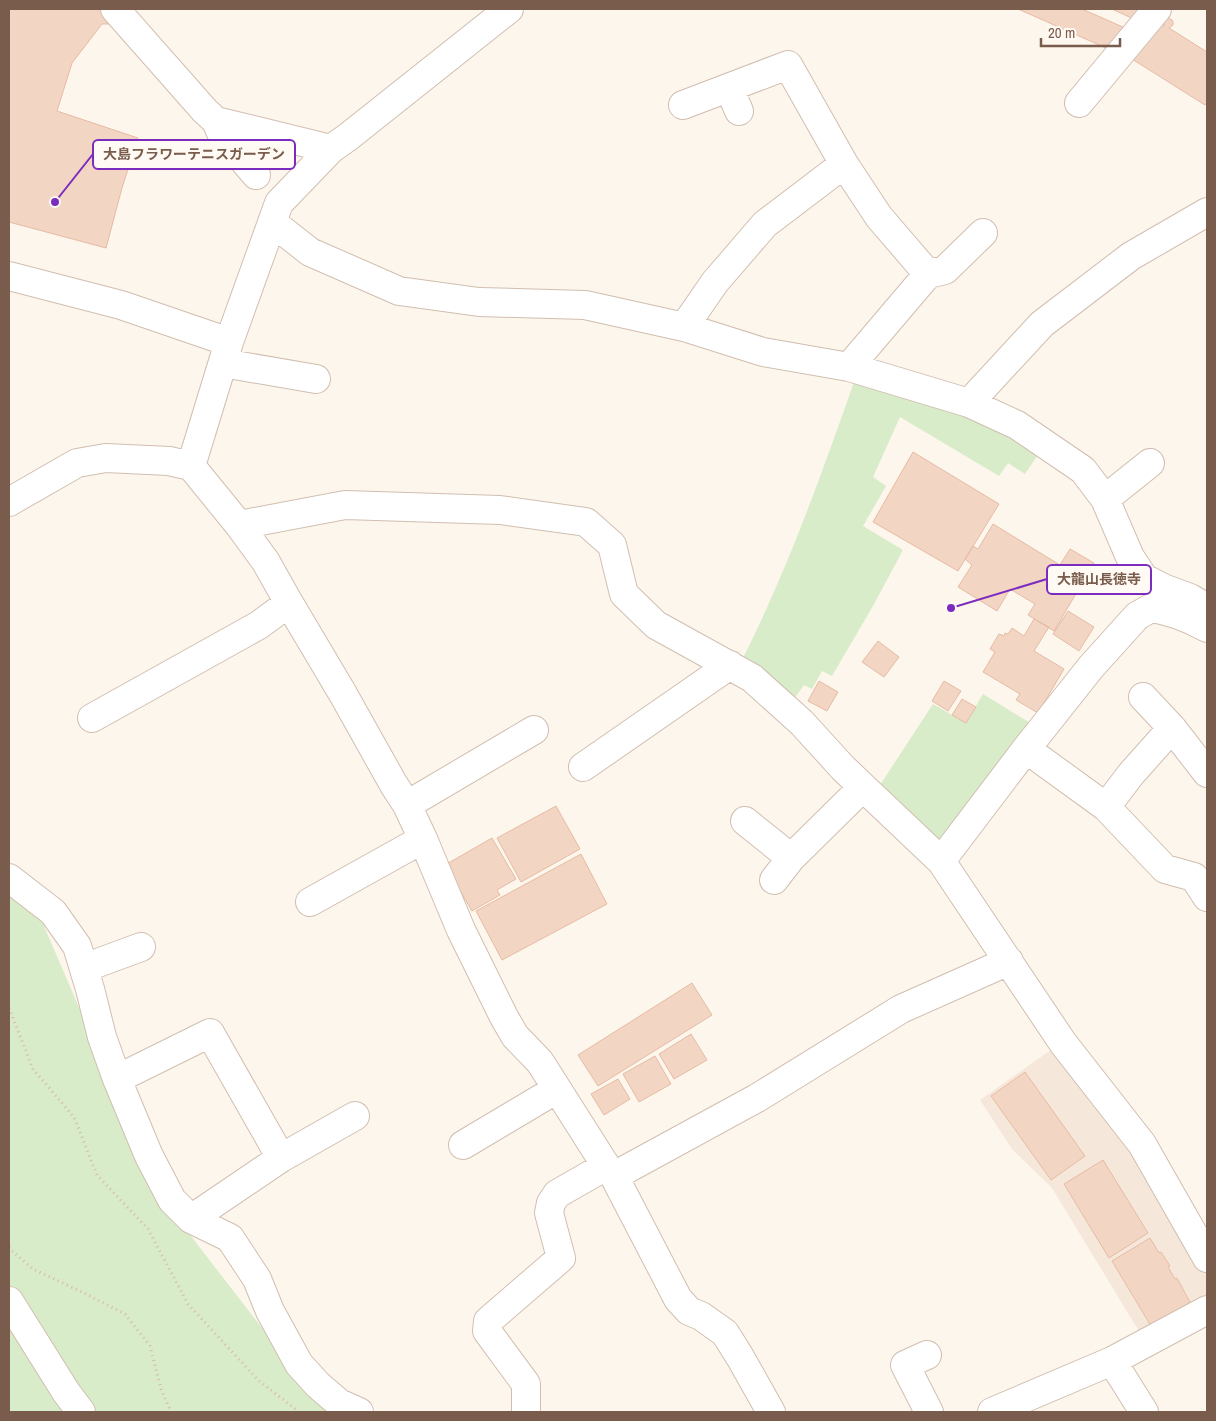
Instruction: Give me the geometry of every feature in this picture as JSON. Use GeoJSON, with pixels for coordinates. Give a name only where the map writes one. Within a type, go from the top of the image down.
{"type":"FeatureCollection","features":[{"type":"Feature","properties":{"kind":"street"},"geometry":{"type":"LineString","coordinates":[[115,9],[205,112],[216,121],[331,149]]}},
{"type":"Feature","properties":{"kind":"street"},"geometry":{"type":"LineString","coordinates":[[191,466],[226,352],[279,203],[331,149],[509,9]]}},
{"type":"Feature","properties":{"kind":"street"},"geometry":{"type":"LineString","coordinates":[[1079,103],[1157,9]]}},
{"type":"Feature","properties":{"kind":"street"},"geometry":{"type":"LineString","coordinates":[[683,105],[734,100],[788,65],[844,164],[879,217],[928,274]]}},
{"type":"Feature","properties":{"kind":"street"},"geometry":{"type":"LineString","coordinates":[[216,121],[222,135],[256,175]]}},
{"type":"Feature","properties":{"kind":"street"},"geometry":{"type":"LineString","coordinates":[[684,327],[716,282],[765,224],[844,164]]}},
{"type":"Feature","properties":{"kind":"street"},"geometry":{"type":"LineString","coordinates":[[969,403],[1042,324],[1131,256],[1207,212]]}},
{"type":"Feature","properties":{"kind":"street"},"geometry":{"type":"LineString","coordinates":[[272,222],[310,252],[399,291],[479,302],[585,305],[684,327],[763,352],[849,367],[969,403],[1017,425],[1083,470],[1105,499],[1130,557],[1144,578],[1163,588],[1190,598],[1207,608]]}},
{"type":"Feature","properties":{"kind":"street"},"geometry":{"type":"LineString","coordinates":[[849,367],[928,274],[945,270],[983,233]]}},
{"type":"Feature","properties":{"kind":"street"},"geometry":{"type":"LineString","coordinates":[[9,276],[121,305],[226,352],[316,379]]}},
{"type":"Feature","properties":{"kind":"street"},"geometry":{"type":"LineString","coordinates":[[9,502],[77,464],[106,458],[169,461],[191,466],[239,525],[266,562],[407,805],[461,930],[515,1036],[540,1062],[610,1171],[678,1299],[689,1311],[701,1316],[725,1333],[771,1412]]}},
{"type":"Feature","properties":{"kind":"street"},"geometry":{"type":"LineString","coordinates":[[1105,499],[1150,463]]}},
{"type":"Feature","properties":{"kind":"street"},"geometry":{"type":"LineString","coordinates":[[239,525],[345,505],[500,510],[586,522],[612,545],[624,594],[656,625],[752,678],[802,724],[941,861],[1063,1043],[1142,1144],[1207,1258]]}},
{"type":"Feature","properties":{"kind":"street"},"geometry":{"type":"LineString","coordinates":[[92,718],[259,625],[289,603]]}},
{"type":"Feature","properties":{"kind":"street"},"geometry":{"type":"LineString","coordinates":[[941,861],[1091,667],[1137,616],[1151,608],[1166,610],[1195,621],[1207,628]]}},
{"type":"Feature","properties":{"kind":"street"},"geometry":{"type":"LineString","coordinates":[[583,767],[730,665]]}},
{"type":"Feature","properties":{"kind":"street"},"geometry":{"type":"LineString","coordinates":[[1143,697],[1172,728],[1207,773]]}},
{"type":"Feature","properties":{"kind":"street"},"geometry":{"type":"LineString","coordinates":[[1106,808],[1131,774],[1172,728]]}},
{"type":"Feature","properties":{"kind":"street"},"geometry":{"type":"LineString","coordinates":[[407,805],[534,730]]}},
{"type":"Feature","properties":{"kind":"street"},"geometry":{"type":"LineString","coordinates":[[1026,749],[1106,808],[1165,869],[1194,877],[1207,897]]}},
{"type":"Feature","properties":{"kind":"street"},"geometry":{"type":"LineString","coordinates":[[774,880],[791,858],[863,786]]}},
{"type":"Feature","properties":{"kind":"street"},"geometry":{"type":"LineString","coordinates":[[744,821],[791,858]]}},
{"type":"Feature","properties":{"kind":"street"},"geometry":{"type":"LineString","coordinates":[[310,902],[423,839]]}},
{"type":"Feature","properties":{"kind":"street"},"geometry":{"type":"LineString","coordinates":[[9,878],[53,912],[77,946],[102,1037],[117,1079],[149,1156],[172,1200],[191,1219],[230,1238],[257,1279],[270,1311],[299,1364],[318,1385],[338,1402],[359,1412]]}},
{"type":"Feature","properties":{"kind":"street"},"geometry":{"type":"LineString","coordinates":[[84,968],[141,947]]}},
{"type":"Feature","properties":{"kind":"street"},"geometry":{"type":"LineString","coordinates":[[526,1412],[526,1384],[487,1331],[488,1321],[561,1258],[549,1213],[551,1203],[557,1194],[610,1171],[757,1098],[901,1009],[1009,961]]}},
{"type":"Feature","properties":{"kind":"street"},"geometry":{"type":"LineString","coordinates":[[117,1079],[210,1033],[281,1158]]}},
{"type":"Feature","properties":{"kind":"street"},"geometry":{"type":"LineString","coordinates":[[463,1145],[557,1089]]}},
{"type":"Feature","properties":{"kind":"street"},"geometry":{"type":"LineString","coordinates":[[191,1219],[281,1158],[355,1116]]}},
{"type":"Feature","properties":{"kind":"street"},"geometry":{"type":"LineString","coordinates":[[9,1301],[66,1392],[81,1412]]}},
{"type":"Feature","properties":{"kind":"street"},"geometry":{"type":"LineString","coordinates":[[992,1412],[1112,1361],[1207,1310]]}},
{"type":"Feature","properties":{"kind":"street"},"geometry":{"type":"LineString","coordinates":[[927,1354],[905,1365],[929,1412]]}},
{"type":"Feature","properties":{"kind":"street"},"geometry":{"type":"LineString","coordinates":[[1112,1361],[1144,1412]]}},
{"type":"Feature","properties":{"kind":"path"},"geometry":{"type":"LineString","coordinates":[[9,1008],[33,1068],[74,1117],[97,1175],[148,1229],[188,1304],[258,1380],[299,1412]]}},
{"type":"Feature","properties":{"kind":"path"},"geometry":{"type":"LineString","coordinates":[[9,1247],[33,1269],[125,1314],[150,1346],[170,1412]]}},
{"type":"Feature","properties":{"kind":"shaded area"},"geometry":{"type":"Polygon","coordinates":[[[1052,1049],[1113,1122],[1175,1219],[1207,1274],[1207,1304],[1143,1338],[1052,1188],[1012,1149],[980,1100],[1052,1049]]]}},
{"type":"Feature","properties":{"kind":"green space"},"geometry":{"type":"Polygon","coordinates":[[[854,382],[982,414],[1041,450],[1025,474],[1008,463],[999,476],[900,417],[873,477],[886,486],[863,526],[903,550],[832,676],[822,671],[812,689],[804,685],[794,699],[742,660],[789,558],[854,382]]]}},
{"type":"Feature","properties":{"kind":"green space"},"geometry":{"type":"Polygon","coordinates":[[[983,694],[1037,727],[939,844],[880,785],[933,704],[966,723],[983,694]]]}},
{"type":"Feature","properties":{"kind":"green space"},"geometry":{"type":"Polygon","coordinates":[[[9,889],[41,919],[160,1196],[320,1403],[368,1412],[9,1412],[9,889]]]}},
{"type":"Feature","properties":{"kind":"building"},"geometry":{"type":"Polygon","coordinates":[[[9,9],[103,9],[116,24],[102,24],[72,63],[57,111],[138,138],[106,248],[9,222],[9,9]]]}},
{"type":"Feature","properties":{"kind":"building"},"geometry":{"type":"Polygon","coordinates":[[[1018,9],[1082,9],[1125,28],[1115,52],[1018,9]]]}},
{"type":"Feature","properties":{"kind":"building"},"geometry":{"type":"Polygon","coordinates":[[[1112,9],[1144,9],[1138,21],[1112,9]]]}},
{"type":"Feature","properties":{"kind":"building"},"geometry":{"type":"Polygon","coordinates":[[[1168,18],[1173,22],[1173,25],[1169,28],[1207,52],[1207,102],[1205,105],[1132,59],[1156,20],[1164,26],[1164,21],[1168,18]]]}},
{"type":"Feature","properties":{"kind":"building"},"geometry":{"type":"Polygon","coordinates":[[[913,452],[999,504],[958,571],[873,522],[913,452]]]}},
{"type":"Feature","properties":{"kind":"building"},"geometry":{"type":"Polygon","coordinates":[[[993,524],[1060,565],[1070,549],[1094,563],[1054,631],[1028,615],[1035,604],[1010,589],[997,611],[958,587],[972,565],[965,559],[973,546],[978,549],[993,524]]]}},
{"type":"Feature","properties":{"kind":"building"},"geometry":{"type":"Polygon","coordinates":[[[1068,611],[1094,627],[1079,651],[1053,634],[1068,611]]]}},
{"type":"Feature","properties":{"kind":"building"},"geometry":{"type":"Polygon","coordinates":[[[1034,619],[1049,627],[1034,651],[1064,669],[1038,713],[1016,700],[1020,694],[983,672],[995,652],[990,649],[999,634],[1004,636],[1012,628],[1024,636],[1034,619]]]}},
{"type":"Feature","properties":{"kind":"building"},"geometry":{"type":"Polygon","coordinates":[[[878,641],[899,657],[884,677],[862,662],[878,641]]]}},
{"type":"Feature","properties":{"kind":"building"},"geometry":{"type":"Polygon","coordinates":[[[819,681],[838,692],[827,711],[808,701],[819,681]]]}},
{"type":"Feature","properties":{"kind":"building"},"geometry":{"type":"Polygon","coordinates":[[[944,681],[961,691],[948,711],[932,701],[944,681]]]}},
{"type":"Feature","properties":{"kind":"building"},"geometry":{"type":"Polygon","coordinates":[[[962,699],[976,707],[966,723],[952,715],[962,699]]]}},
{"type":"Feature","properties":{"kind":"building"},"geometry":{"type":"Polygon","coordinates":[[[556,806],[580,849],[521,882],[497,838],[556,806]]]}},
{"type":"Feature","properties":{"kind":"building"},"geometry":{"type":"Polygon","coordinates":[[[492,838],[516,879],[497,890],[500,895],[472,911],[445,865],[492,838]]]}},
{"type":"Feature","properties":{"kind":"building"},"geometry":{"type":"Polygon","coordinates":[[[581,854],[607,904],[502,960],[476,911],[581,854]]]}},
{"type":"Feature","properties":{"kind":"building"},"geometry":{"type":"Polygon","coordinates":[[[692,983],[712,1015],[598,1086],[578,1055],[692,983]]]}},
{"type":"Feature","properties":{"kind":"building"},"geometry":{"type":"Polygon","coordinates":[[[691,1034],[707,1060],[674,1079],[659,1054],[691,1034]]]}},
{"type":"Feature","properties":{"kind":"building"},"geometry":{"type":"Polygon","coordinates":[[[655,1056],[671,1084],[639,1102],[623,1074],[655,1056]]]}},
{"type":"Feature","properties":{"kind":"building"},"geometry":{"type":"Polygon","coordinates":[[[1025,1072],[1085,1156],[1051,1180],[991,1096],[1025,1072]]]}},
{"type":"Feature","properties":{"kind":"building"},"geometry":{"type":"Polygon","coordinates":[[[618,1079],[630,1099],[604,1115],[591,1094],[618,1079]]]}},
{"type":"Feature","properties":{"kind":"building"},"geometry":{"type":"Polygon","coordinates":[[[1103,1160],[1148,1233],[1109,1258],[1064,1184],[1103,1160]]]}},
{"type":"Feature","properties":{"kind":"building"},"geometry":{"type":"Polygon","coordinates":[[[1150,1238],[1170,1266],[1168,1267],[1175,1279],[1177,1278],[1193,1308],[1154,1331],[1112,1261],[1150,1238]]]}},
{"type":"Feature","properties":{"kind":"place","name":"大島フラワーテニスガーデン"},"geometry":{"type":"Point","coordinates":[55,202]}},
{"type":"Feature","properties":{"kind":"place","name":"大龍山長徳寺"},"geometry":{"type":"Point","coordinates":[951,608]}}]}
